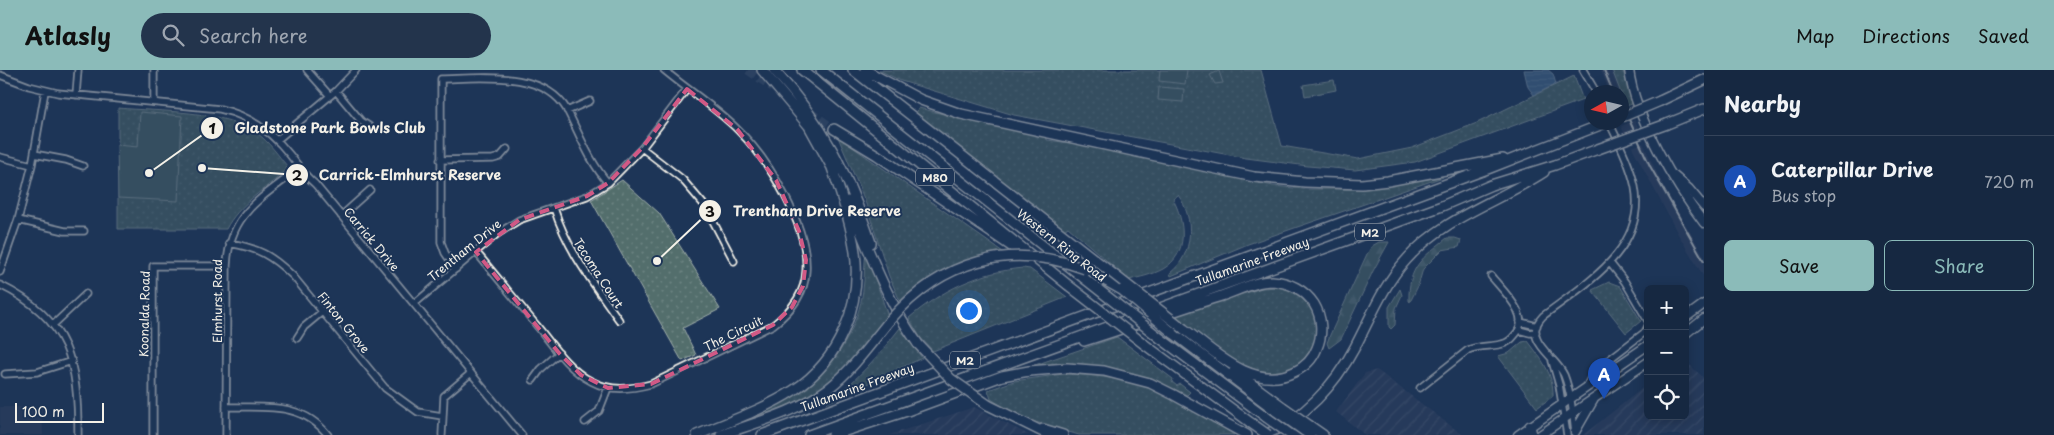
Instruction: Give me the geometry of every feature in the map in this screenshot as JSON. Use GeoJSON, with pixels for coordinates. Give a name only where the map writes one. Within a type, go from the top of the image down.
{"type":"FeatureCollection","features":[{"type":"Feature","properties":{"kind":"highway"},"geometry":{"type":"LineString","coordinates":[[762,70],[809,126],[843,189],[887,293],[904,324],[918,344],[951,379],[988,405],[1048,435]]}},
{"type":"Feature","properties":{"kind":"highway"},"geometry":{"type":"LineString","coordinates":[[774,70],[816,120],[840,161],[858,203],[887,293]]}},
{"type":"Feature","properties":{"kind":"highway","name":"M80"},"geometry":{"type":"LineString","coordinates":[[802,70],[1068,285],[1144,344],[1268,435]]}},
{"type":"Feature","properties":{"kind":"highway","name":"Western Ring Road"},"geometry":{"type":"LineString","coordinates":[[821,70],[1160,338],[1291,435]]}},
{"type":"Feature","properties":{"kind":"highway"},"geometry":{"type":"LineString","coordinates":[[853,70],[1108,270],[1184,329],[1234,366],[1252,374],[1269,377],[1290,374],[1304,366],[1317,348],[1321,332],[1317,310],[1306,295],[1288,284],[1266,282],[982,373]]}},
{"type":"Feature","properties":{"kind":"highway"},"geometry":{"type":"LineString","coordinates":[[865,70],[921,100],[961,114],[1207,167],[1272,179],[1325,183],[1388,182],[1518,156]]}},
{"type":"Feature","properties":{"kind":"highway"},"geometry":{"type":"LineString","coordinates":[[1629,114],[1704,80]]}},
{"type":"Feature","properties":{"kind":"highway","name":"Tullamarine Freeway"},"geometry":{"type":"LineString","coordinates":[[809,435],[1442,206],[1491,185],[1555,166],[1704,109]]}},
{"type":"Feature","properties":{"kind":"highway"},"geometry":{"type":"LineString","coordinates":[[834,129],[948,202],[1068,285]]}},
{"type":"Feature","properties":{"kind":"highway","name":"Tullamarine Freeway"},"geometry":{"type":"LineString","coordinates":[[762,435],[1592,130]]}},
{"type":"Feature","properties":{"kind":"highway"},"geometry":{"type":"LineString","coordinates":[[1264,435],[1286,424],[1311,405],[1337,377],[1356,346],[1384,290],[1407,258],[1447,224],[1526,184],[1555,166]]}},
{"type":"Feature","properties":{"kind":"highway"},"geometry":{"type":"LineString","coordinates":[[698,435],[795,390],[816,373],[837,346],[847,325],[853,305],[856,283],[856,254],[845,206],[832,168]]}},
{"type":"Feature","properties":{"kind":"highway"},"geometry":{"type":"LineString","coordinates":[[721,435],[793,409],[819,395],[850,369],[902,306],[922,288],[955,269],[990,258],[1020,256],[1062,261],[1085,269],[1122,290],[1173,333],[1308,430],[1323,435]]}},
{"type":"Feature","properties":{"kind":"highway"},"geometry":{"type":"LineString","coordinates":[[1184,329],[1280,409]]}},
{"type":"Feature","properties":{"kind":"highway"},"geometry":{"type":"LineString","coordinates":[[832,435],[907,411],[1002,376],[1029,371],[1067,368],[1104,371],[1150,383],[1174,394],[1247,435]]}},
{"type":"Feature","properties":{"kind":"highway"},"geometry":{"type":"LineString","coordinates":[[1012,417],[1063,435]]}},
{"type":"Feature","properties":{"kind":"main road"},"geometry":{"type":"LineString","coordinates":[[1629,70],[1635,97],[1658,149],[1680,191],[1704,223]]}},
{"type":"Feature","properties":{"kind":"main road"},"geometry":{"type":"LineString","coordinates":[[1671,174],[1704,207]]}},
{"type":"Feature","properties":{"kind":"main road"},"geometry":{"type":"LineString","coordinates":[[1689,315],[1704,304]]}},
{"type":"Feature","properties":{"kind":"main road"},"geometry":{"type":"LineString","coordinates":[[1689,331],[1704,319]]}},
{"type":"Feature","properties":{"kind":"main road"},"geometry":{"type":"LineString","coordinates":[[1518,435],[1531,431],[1561,404],[1644,348]]}},
{"type":"Feature","properties":{"kind":"main road"},"geometry":{"type":"LineString","coordinates":[[1540,435],[1644,365]]}},
{"type":"Feature","properties":{"kind":"main road"},"geometry":{"type":"LineString","coordinates":[[1575,433],[1595,398]]}},
{"type":"Feature","properties":{"kind":"street"},"geometry":{"type":"LineString","coordinates":[[76,95],[78,70]]}},
{"type":"Feature","properties":{"kind":"street"},"geometry":{"type":"LineString","coordinates":[[154,70],[154,102]]}},
{"type":"Feature","properties":{"kind":"street"},"geometry":{"type":"LineString","coordinates":[[307,70],[330,96]]}},
{"type":"Feature","properties":{"kind":"street"},"geometry":{"type":"LineString","coordinates":[[277,140],[336,91],[356,70]]}},
{"type":"Feature","properties":{"kind":"street","name":"The Circuit"},"geometry":{"type":"LineString","coordinates":[[476,252],[559,352],[581,375],[608,388],[635,388],[651,384],[773,325],[792,307],[798,299],[803,286],[806,260],[799,231],[776,180],[738,129],[664,70]]}},
{"type":"Feature","properties":{"kind":"street"},"geometry":{"type":"LineString","coordinates":[[1583,70],[1592,85]]}},
{"type":"Feature","properties":{"kind":"street","name":"Carrick Drive"},"geometry":{"type":"LineString","coordinates":[[0,75],[45,91],[230,111],[252,121],[277,140],[522,435]]}},
{"type":"Feature","properties":{"kind":"street"},"geometry":{"type":"LineString","coordinates":[[456,269],[445,253],[441,242],[441,79],[527,80],[540,84],[553,92],[568,111],[583,146],[608,183]]}},
{"type":"Feature","properties":{"kind":"street","name":"Trentham Drive"},"geometry":{"type":"LineString","coordinates":[[414,304],[497,234],[519,220],[587,196],[608,183],[642,148],[687,89]]}},
{"type":"Feature","properties":{"kind":"street"},"geometry":{"type":"LineString","coordinates":[[0,272],[18,220],[32,165],[45,91]]}},
{"type":"Feature","properties":{"kind":"street"},"geometry":{"type":"LineString","coordinates":[[336,91],[361,121],[369,126]]}},
{"type":"Feature","properties":{"kind":"street"},"geometry":{"type":"LineString","coordinates":[[568,111],[590,100]]}},
{"type":"Feature","properties":{"kind":"street"},"geometry":{"type":"LineString","coordinates":[[1519,330],[1530,333],[1536,329],[1544,316],[1610,263],[1622,248],[1631,231],[1636,197],[1630,171],[1612,130]]}},
{"type":"Feature","properties":{"kind":"street"},"geometry":{"type":"LineString","coordinates":[[642,148],[682,179],[705,206],[734,261]]}},
{"type":"Feature","properties":{"kind":"street"},"geometry":{"type":"LineString","coordinates":[[440,160],[493,159],[500,157],[508,149]]}},
{"type":"Feature","properties":{"kind":"street"},"geometry":{"type":"LineString","coordinates":[[34,154],[66,160],[83,166]]}},
{"type":"Feature","properties":{"kind":"street"},"geometry":{"type":"LineString","coordinates":[[0,157],[32,165]]}},
{"type":"Feature","properties":{"kind":"street","name":"Elmhurst Road"},"geometry":{"type":"LineString","coordinates":[[226,435],[227,266],[229,243],[236,224],[246,212],[300,168]]}},
{"type":"Feature","properties":{"kind":"street"},"geometry":{"type":"LineString","coordinates":[[341,216],[370,190]]}},
{"type":"Feature","properties":{"kind":"street","name":"Tecoma Court"},"geometry":{"type":"LineString","coordinates":[[554,208],[564,236],[576,258],[619,320]]}},
{"type":"Feature","properties":{"kind":"street"},"geometry":{"type":"LineString","coordinates":[[18,220],[65,231],[84,231]]}},
{"type":"Feature","properties":{"kind":"street","name":"Finton Grove"},"geometry":{"type":"LineString","coordinates":[[229,243],[259,250],[276,260],[293,276],[385,388],[418,412],[442,416]]}},
{"type":"Feature","properties":{"kind":"street"},"geometry":{"type":"LineString","coordinates":[[1610,263],[1625,282],[1644,314]]}},
{"type":"Feature","properties":{"kind":"street","name":"Koonalda Road"},"geometry":{"type":"LineString","coordinates":[[153,435],[153,266],[227,266]]}},
{"type":"Feature","properties":{"kind":"street"},"geometry":{"type":"LineString","coordinates":[[1420,388],[1468,350],[1475,347],[1505,343],[1519,330],[1520,322],[1516,308],[1491,276]]}},
{"type":"Feature","properties":{"kind":"street"},"geometry":{"type":"LineString","coordinates":[[0,285],[25,298],[53,325],[64,341],[72,361],[77,387],[78,435]]}},
{"type":"Feature","properties":{"kind":"street"},"geometry":{"type":"LineString","coordinates":[[53,325],[86,294]]}},
{"type":"Feature","properties":{"kind":"street"},"geometry":{"type":"LineString","coordinates":[[297,338],[304,327],[322,312]]}},
{"type":"Feature","properties":{"kind":"street"},"geometry":{"type":"LineString","coordinates":[[1520,322],[1536,329]]}},
{"type":"Feature","properties":{"kind":"street"},"geometry":{"type":"LineString","coordinates":[[1536,329],[1538,342],[1560,367],[1570,398],[1575,433]]}},
{"type":"Feature","properties":{"kind":"street"},"geometry":{"type":"LineString","coordinates":[[1586,388],[1594,371],[1646,330]]}},
{"type":"Feature","properties":{"kind":"street"},"geometry":{"type":"LineString","coordinates":[[533,380],[541,369],[559,352]]}},
{"type":"Feature","properties":{"kind":"street"},"geometry":{"type":"LineString","coordinates":[[1552,360],[1566,435]]}},
{"type":"Feature","properties":{"kind":"street"},"geometry":{"type":"LineString","coordinates":[[4,374],[37,372],[72,361]]}},
{"type":"Feature","properties":{"kind":"street"},"geometry":{"type":"LineString","coordinates":[[442,435],[444,396],[471,373]]}},
{"type":"Feature","properties":{"kind":"street"},"geometry":{"type":"LineString","coordinates":[[585,422],[600,411],[608,388]]}},
{"type":"Feature","properties":{"kind":"street"},"geometry":{"type":"LineString","coordinates":[[226,408],[291,409],[305,415],[321,426],[328,435]]}},
{"type":"Feature","properties":{"kind":"highlighted area"},"geometry":{"type":"Polygon","coordinates":[[[687,89],[737,129],[776,180],[799,231],[806,260],[803,286],[792,307],[773,325],[651,384],[608,388],[581,375],[559,353],[476,252],[519,220],[587,196],[608,183],[642,148],[687,89]]]}},
{"type":"Feature","properties":{"kind":"shaded area"},"geometry":{"type":"Polygon","coordinates":[[[1524,70],[1548,70],[1553,74],[1556,84],[1534,95],[1528,87],[1524,70]]]}},
{"type":"Feature","properties":{"kind":"shaded area"},"geometry":{"type":"Polygon","coordinates":[[[1601,70],[1612,70],[1618,85],[1606,85],[1601,70]]]}},
{"type":"Feature","properties":{"kind":"shaded area"},"geometry":{"type":"Polygon","coordinates":[[[1635,120],[1638,127],[1624,133],[1623,130],[1629,130],[1629,123],[1635,120]]]}},
{"type":"Feature","properties":{"kind":"shaded area"},"geometry":{"type":"Polygon","coordinates":[[[1643,143],[1665,190],[1704,256],[1704,277],[1678,234],[1632,147],[1643,143]]]}},
{"type":"Feature","properties":{"kind":"shaded area"},"geometry":{"type":"Polygon","coordinates":[[[1689,365],[1704,378],[1704,435],[1583,435],[1644,387],[1644,420],[1689,420],[1689,365]]]}},
{"type":"Feature","properties":{"kind":"shaded area"},"geometry":{"type":"Polygon","coordinates":[[[1377,370],[1463,435],[1365,435],[1336,412],[1365,373],[1377,370]]]}},
{"type":"Feature","properties":{"kind":"shaded area"},"geometry":{"type":"Polygon","coordinates":[[[0,407],[42,407],[43,435],[0,435],[0,407]]]}},
{"type":"Feature","properties":{"kind":"shaded area"},"geometry":{"type":"Polygon","coordinates":[[[974,407],[1029,435],[889,435],[974,407]]]}},
{"type":"Feature","properties":{"kind":"green space"},"geometry":{"type":"Polygon","coordinates":[[[879,70],[1261,70],[1282,146],[1358,159],[1412,148],[1477,123],[1574,76],[1583,100],[1415,162],[1355,170],[1246,158],[1014,115],[901,81],[879,70]]]}},
{"type":"Feature","properties":{"kind":"green space"},"geometry":{"type":"Polygon","coordinates":[[[1160,70],[1187,70],[1185,84],[1159,81],[1160,70]]]}},
{"type":"Feature","properties":{"kind":"green space"},"geometry":{"type":"Polygon","coordinates":[[[1612,70],[1623,70],[1627,85],[1618,85],[1612,70]]]}},
{"type":"Feature","properties":{"kind":"green space"},"geometry":{"type":"Polygon","coordinates":[[[1219,71],[1223,83],[1215,84],[1210,75],[1219,71]]]}},
{"type":"Feature","properties":{"kind":"green space"},"geometry":{"type":"Polygon","coordinates":[[[1334,80],[1336,90],[1305,96],[1303,85],[1334,80]]]}},
{"type":"Feature","properties":{"kind":"green space"},"geometry":{"type":"Polygon","coordinates":[[[1159,87],[1184,89],[1183,102],[1158,100],[1159,87]]]}},
{"type":"Feature","properties":{"kind":"green space"},"geometry":{"type":"Polygon","coordinates":[[[1629,93],[1632,104],[1629,105],[1629,93]]]}},
{"type":"Feature","properties":{"kind":"green space"},"geometry":{"type":"Polygon","coordinates":[[[118,108],[190,113],[227,120],[243,126],[258,134],[270,145],[287,166],[286,171],[245,205],[231,220],[226,229],[118,229],[118,108]]]}},
{"type":"Feature","properties":{"kind":"green space"},"geometry":{"type":"Polygon","coordinates":[[[919,108],[995,127],[1047,136],[1047,140],[1078,144],[1273,186],[1304,189],[1351,189],[1443,177],[1248,244],[1171,276],[1170,273],[1184,256],[1189,236],[1187,214],[1184,204],[1178,195],[1173,199],[1182,227],[1181,246],[1177,255],[1163,269],[1129,280],[1068,227],[1064,230],[947,138],[948,135],[944,135],[916,113],[919,108]]]}},
{"type":"Feature","properties":{"kind":"green space"},"geometry":{"type":"Polygon","coordinates":[[[140,112],[182,116],[178,201],[118,198],[117,145],[138,147],[140,112]]]}},
{"type":"Feature","properties":{"kind":"green space"},"geometry":{"type":"Polygon","coordinates":[[[838,137],[1003,252],[974,258],[948,268],[923,282],[900,301],[889,276],[865,201],[838,137]]]}},
{"type":"Feature","properties":{"kind":"green space"},"geometry":{"type":"Polygon","coordinates":[[[622,180],[659,213],[720,309],[683,328],[696,355],[682,361],[591,200],[622,180]]]}},
{"type":"Feature","properties":{"kind":"green space"},"geometry":{"type":"Polygon","coordinates":[[[1447,238],[1461,240],[1459,247],[1442,250],[1423,269],[1418,286],[1410,302],[1409,289],[1418,264],[1447,238]]]}},
{"type":"Feature","properties":{"kind":"green space"},"geometry":{"type":"Polygon","coordinates":[[[1379,242],[1389,242],[1341,339],[1329,348],[1327,343],[1330,335],[1367,254],[1372,246],[1379,242]]]}},
{"type":"Feature","properties":{"kind":"green space"},"geometry":{"type":"Polygon","coordinates":[[[866,252],[888,316],[850,363],[823,387],[798,401],[753,418],[752,414],[802,391],[816,380],[833,361],[853,327],[861,302],[866,252]]]}},
{"type":"Feature","properties":{"kind":"green space"},"geometry":{"type":"Polygon","coordinates":[[[1023,268],[1030,269],[1067,297],[933,351],[920,337],[909,318],[935,299],[962,284],[991,274],[1023,268]]]}},
{"type":"Feature","properties":{"kind":"green space"},"geometry":{"type":"Polygon","coordinates":[[[1609,282],[1620,286],[1641,321],[1626,333],[1592,290],[1609,282]]]}},
{"type":"Feature","properties":{"kind":"green space"},"geometry":{"type":"Polygon","coordinates":[[[1277,287],[1296,293],[1309,304],[1315,317],[1316,332],[1312,346],[1304,359],[1291,368],[1274,372],[1248,367],[1235,361],[1208,343],[1176,315],[1262,288],[1277,287]]]}},
{"type":"Feature","properties":{"kind":"green space"},"geometry":{"type":"Polygon","coordinates":[[[1400,289],[1402,295],[1396,308],[1395,325],[1391,329],[1389,327],[1389,307],[1400,289]]]}},
{"type":"Feature","properties":{"kind":"green space"},"geometry":{"type":"Polygon","coordinates":[[[900,328],[922,358],[827,403],[866,368],[900,328]]]}},
{"type":"Feature","properties":{"kind":"green space"},"geometry":{"type":"Polygon","coordinates":[[[1117,337],[1173,379],[1172,382],[1177,386],[1180,384],[1190,392],[1187,395],[1129,373],[1091,365],[1071,364],[1029,367],[1117,337]]]}},
{"type":"Feature","properties":{"kind":"green space"},"geometry":{"type":"Polygon","coordinates":[[[1528,341],[1549,373],[1553,388],[1553,396],[1537,408],[1498,356],[1509,353],[1522,342],[1528,341]]]}},
{"type":"Feature","properties":{"kind":"green space"},"geometry":{"type":"Polygon","coordinates":[[[1063,374],[1108,378],[1154,389],[1185,403],[1234,435],[1079,435],[1032,421],[1013,413],[991,399],[988,390],[1014,381],[1063,374]]]}},
{"type":"Feature","properties":{"kind":"tunnel"},"geometry":{"type":"LineString","coordinates":[[748,70],[778,91]]}},
{"type":"Feature","properties":{"kind":"tunnel"},"geometry":{"type":"LineString","coordinates":[[809,112],[834,129]]}},
{"type":"Feature","properties":{"kind":"railway"},"geometry":{"type":"LineString","coordinates":[[1604,70],[1610,85]]}},
{"type":"Feature","properties":{"kind":"railway"},"geometry":{"type":"LineString","coordinates":[[1629,120],[1650,166],[1704,261]]}},
{"type":"Feature","properties":{"kind":"place","name":"Carrick-Elmhurst Reserve"},"geometry":{"type":"Point","coordinates":[202,168]}},
{"type":"Feature","properties":{"kind":"place","name":"Gladstone Park Bowls Club"},"geometry":{"type":"Point","coordinates":[149,173]}},
{"type":"Feature","properties":{"kind":"place","name":"Trentham Drive Reserve"},"geometry":{"type":"Point","coordinates":[657,261]}},
{"type":"Feature","properties":{"kind":"place","name":"Caterpillar Drive"},"geometry":{"type":"Point","coordinates":[1604,399]}}]}
